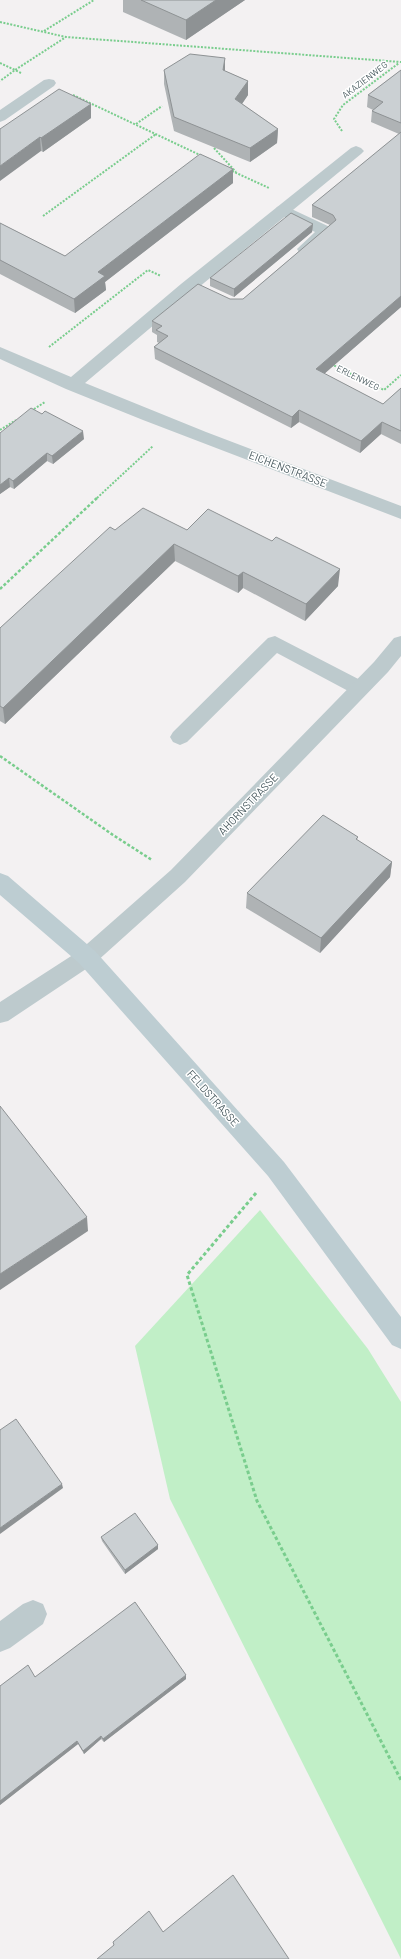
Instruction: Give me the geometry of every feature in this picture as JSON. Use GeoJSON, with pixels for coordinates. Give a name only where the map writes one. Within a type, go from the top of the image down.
{"type":"FeatureCollection","features":[{"type":"Feature","properties":{"kind":"main road","name":"FELDSTRASSE"},"geometry":{"type":"LineString","coordinates":[[0,882],[87,957],[276,1169],[401,1337]]}},
{"type":"Feature","properties":{"kind":"street"},"geometry":{"type":"LineString","coordinates":[[0,117],[49,83]]}},
{"type":"Feature","properties":{"kind":"street"},"geometry":{"type":"LineString","coordinates":[[72,385],[198,287],[289,205],[356,151]]}},
{"type":"Feature","properties":{"kind":"street"},"geometry":{"type":"LineString","coordinates":[[289,205],[326,231],[290,261]]}},
{"type":"Feature","properties":{"kind":"street","name":"EICHENSTRASSE"},"geometry":{"type":"LineString","coordinates":[[0,352],[72,385],[401,514]]}},
{"type":"Feature","properties":{"kind":"street","name":"AHORNSTRASSE"},"geometry":{"type":"LineString","coordinates":[[0,1014],[87,957],[178,876],[381,667],[401,642]]}},
{"type":"Feature","properties":{"kind":"street"},"geometry":{"type":"LineString","coordinates":[[180,737],[275,643],[360,688]]}},
{"type":"Feature","properties":{"kind":"street"},"geometry":{"type":"LineString","coordinates":[[0,1638],[33,1614]]}},
{"type":"Feature","properties":{"kind":"path"},"geometry":{"type":"LineString","coordinates":[[44,31],[94,0]]}},
{"type":"Feature","properties":{"kind":"path"},"geometry":{"type":"LineString","coordinates":[[0,22],[66,37],[401,62]]}},
{"type":"Feature","properties":{"kind":"path"},"geometry":{"type":"LineString","coordinates":[[0,81],[66,37]]}},
{"type":"Feature","properties":{"kind":"path","name":"AKAZIENWEG"},"geometry":{"type":"LineString","coordinates":[[356,151],[334,119],[343,105],[401,62]]}},
{"type":"Feature","properties":{"kind":"path"},"geometry":{"type":"LineString","coordinates":[[0,63],[49,83],[204,157]]}},
{"type":"Feature","properties":{"kind":"path"},"geometry":{"type":"LineString","coordinates":[[135,124],[162,106]]}},
{"type":"Feature","properties":{"kind":"path"},"geometry":{"type":"LineString","coordinates":[[43,216],[156,134]]}},
{"type":"Feature","properties":{"kind":"path"},"geometry":{"type":"LineString","coordinates":[[214,148],[238,174]]}},
{"type":"Feature","properties":{"kind":"path"},"geometry":{"type":"LineString","coordinates":[[231,170],[289,205]]}},
{"type":"Feature","properties":{"kind":"path"},"geometry":{"type":"LineString","coordinates":[[26,365],[148,270]]}},
{"type":"Feature","properties":{"kind":"path","name":"ERLENWEG"},"geometry":{"type":"LineString","coordinates":[[329,363],[384,390],[401,375]]}},
{"type":"Feature","properties":{"kind":"path"},"geometry":{"type":"LineString","coordinates":[[26,414],[72,385]]}},
{"type":"Feature","properties":{"kind":"path"},"geometry":{"type":"LineString","coordinates":[[0,430],[20,418]]}},
{"type":"Feature","properties":{"kind":"path"},"geometry":{"type":"LineString","coordinates":[[0,589],[174,426]]}},
{"type":"Feature","properties":{"kind":"path"},"geometry":{"type":"LineString","coordinates":[[0,756],[113,835],[178,876]]}},
{"type":"Feature","properties":{"kind":"path"},"geometry":{"type":"LineString","coordinates":[[276,1169],[188,1275],[257,1501],[401,1780]]}},
{"type":"Feature","properties":{"kind":"green space"},"geometry":{"type":"Polygon","coordinates":[[[260,1210],[368,1349],[401,1402],[401,1959],[170,1499],[135,1346],[260,1210]]]}},
{"type":"Feature","properties":{"kind":"building"},"geometry":{"type":"Polygon","coordinates":[[[141,0],[216,0],[186,20],[141,0]]]}},
{"type":"Feature","properties":{"kind":"building"},"geometry":{"type":"Polygon","coordinates":[[[190,54],[225,58],[223,70],[248,81],[235,99],[278,129],[250,148],[174,117],[164,70],[190,54]]]}},
{"type":"Feature","properties":{"kind":"building"},"geometry":{"type":"Polygon","coordinates":[[[401,70],[401,123],[372,111],[383,102],[368,95],[401,70]]]}},
{"type":"Feature","properties":{"kind":"building"},"geometry":{"type":"Polygon","coordinates":[[[59,89],[91,104],[41,138],[40,137],[0,166],[0,129],[59,89]]]}},
{"type":"Feature","properties":{"kind":"building"},"geometry":{"type":"Polygon","coordinates":[[[401,132],[401,296],[316,369],[383,404],[401,388],[401,431],[382,422],[361,441],[299,410],[292,417],[154,347],[168,336],[156,330],[162,326],[152,321],[198,284],[230,299],[243,299],[336,220],[333,215],[312,205],[401,132]]]}},
{"type":"Feature","properties":{"kind":"building"},"geometry":{"type":"Polygon","coordinates":[[[200,154],[233,169],[98,272],[105,276],[74,299],[0,260],[0,223],[65,256],[200,154]]]}},
{"type":"Feature","properties":{"kind":"building"},"geometry":{"type":"Polygon","coordinates":[[[291,213],[313,224],[234,289],[210,278],[291,213]]]}},
{"type":"Feature","properties":{"kind":"building"},"geometry":{"type":"Polygon","coordinates":[[[31,408],[42,414],[45,411],[83,431],[52,456],[47,453],[13,481],[9,478],[0,485],[0,433],[31,408]]]}},
{"type":"Feature","properties":{"kind":"building"},"geometry":{"type":"Polygon","coordinates":[[[143,508],[187,530],[208,509],[272,541],[276,537],[340,569],[306,604],[243,572],[238,576],[174,544],[3,708],[0,706],[0,628],[110,527],[115,530],[143,508]]]}},
{"type":"Feature","properties":{"kind":"building"},"geometry":{"type":"Polygon","coordinates":[[[323,815],[358,837],[356,839],[392,862],[321,938],[247,893],[323,815]]]}},
{"type":"Feature","properties":{"kind":"building"},"geometry":{"type":"Polygon","coordinates":[[[0,1106],[87,1217],[0,1274],[0,1106]]]}},
{"type":"Feature","properties":{"kind":"building"},"geometry":{"type":"Polygon","coordinates":[[[16,1419],[62,1484],[0,1528],[0,1430],[16,1419]]]}},
{"type":"Feature","properties":{"kind":"building"},"geometry":{"type":"Polygon","coordinates":[[[135,1513],[158,1545],[125,1570],[101,1537],[135,1513]]]}},
{"type":"Feature","properties":{"kind":"building"},"geometry":{"type":"Polygon","coordinates":[[[135,1602],[186,1675],[103,1739],[101,1736],[83,1751],[77,1741],[0,1801],[0,1686],[28,1665],[35,1677],[135,1602]]]}},
{"type":"Feature","properties":{"kind":"building"},"geometry":{"type":"Polygon","coordinates":[[[233,1875],[289,1959],[97,1959],[114,1945],[113,1942],[149,1911],[163,1932],[233,1875]]]}}]}
